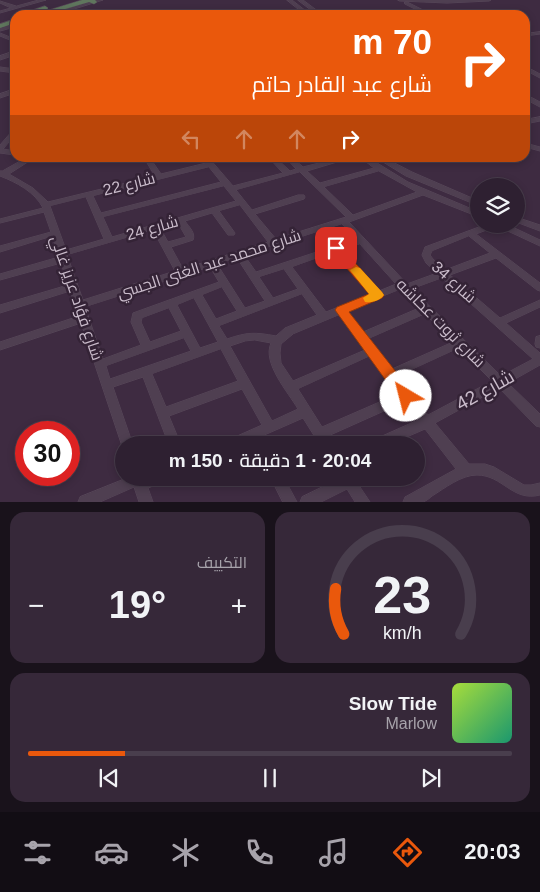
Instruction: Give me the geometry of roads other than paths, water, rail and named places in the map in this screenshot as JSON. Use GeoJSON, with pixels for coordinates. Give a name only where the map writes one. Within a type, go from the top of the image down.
{"type":"FeatureCollection","features":[{"type":"Feature","properties":{"kind":"highway"},"geometry":{"type":"LineString","coordinates":[[40,10],[75,0]]}},
{"type":"Feature","properties":{"kind":"highway"},"geometry":{"type":"LineString","coordinates":[[58,10],[95,1]]}},
{"type":"Feature","properties":{"kind":"street"},"geometry":{"type":"LineString","coordinates":[[16,0],[29,4]]}},
{"type":"Feature","properties":{"kind":"street"},"geometry":{"type":"LineString","coordinates":[[0,12],[44,0]]}},
{"type":"Feature","properties":{"kind":"street"},"geometry":{"type":"LineString","coordinates":[[289,0],[300,9],[310,8]]}},
{"type":"Feature","properties":{"kind":"street"},"geometry":{"type":"LineString","coordinates":[[300,0],[313,10]]}},
{"type":"Feature","properties":{"kind":"street"},"geometry":{"type":"LineString","coordinates":[[399,0],[489,0]]}},
{"type":"Feature","properties":{"kind":"street"},"geometry":{"type":"LineString","coordinates":[[399,0],[420,10]]}},
{"type":"Feature","properties":{"kind":"street"},"geometry":{"type":"LineString","coordinates":[[0,1],[16,8]]}},
{"type":"Feature","properties":{"kind":"street"},"geometry":{"type":"LineString","coordinates":[[67,10],[95,1]]}},
{"type":"Feature","properties":{"kind":"street"},"geometry":{"type":"LineString","coordinates":[[425,1],[425,6],[431,10]]}},
{"type":"Feature","properties":{"kind":"street"},"geometry":{"type":"LineString","coordinates":[[0,150],[4,139]]}},
{"type":"Feature","properties":{"kind":"street"},"geometry":{"type":"LineString","coordinates":[[1,173],[22,162]]}},
{"type":"Feature","properties":{"kind":"street"},"geometry":{"type":"LineString","coordinates":[[150,162],[159,177]]}},
{"type":"Feature","properties":{"kind":"street","name":"شارع 22"},"geometry":{"type":"LineString","coordinates":[[0,221],[88,194],[159,177],[206,162]]}},
{"type":"Feature","properties":{"kind":"street"},"geometry":{"type":"LineString","coordinates":[[210,162],[274,243]]}},
{"type":"Feature","properties":{"kind":"street"},"geometry":{"type":"LineString","coordinates":[[276,162],[288,173]]}},
{"type":"Feature","properties":{"kind":"street","name":"شارع ثروت عكاشه"},"geometry":{"type":"LineString","coordinates":[[293,162],[319,186],[348,219],[362,240],[404,287],[540,422]]}},
{"type":"Feature","properties":{"kind":"street"},"geometry":{"type":"LineString","coordinates":[[98,216],[331,162]]}},
{"type":"Feature","properties":{"kind":"street"},"geometry":{"type":"LineString","coordinates":[[370,162],[379,169],[423,192],[470,211]]}},
{"type":"Feature","properties":{"kind":"street"},"geometry":{"type":"LineString","coordinates":[[388,162],[409,174],[470,200]]}},
{"type":"Feature","properties":{"kind":"street"},"geometry":{"type":"LineString","coordinates":[[319,186],[379,169]]}},
{"type":"Feature","properties":{"kind":"street","name":"شارع فؤاد عزيز غالي"},"geometry":{"type":"LineString","coordinates":[[1,173],[21,181],[36,192],[47,207],[124,436]]}},
{"type":"Feature","properties":{"kind":"street","name":"شارع محمد عبد الغنى الجسي"},"geometry":{"type":"LineString","coordinates":[[80,305],[348,219],[423,192]]}},
{"type":"Feature","properties":{"kind":"street"},"geometry":{"type":"LineString","coordinates":[[88,194],[109,240]]}},
{"type":"Feature","properties":{"kind":"street"},"geometry":{"type":"LineString","coordinates":[[250,213],[301,197]]}},
{"type":"Feature","properties":{"kind":"street","name":"شارع 24"},"geometry":{"type":"LineString","coordinates":[[0,277],[109,240],[242,202]]}},
{"type":"Feature","properties":{"kind":"street"},"geometry":{"type":"LineString","coordinates":[[214,210],[231,233]]}},
{"type":"Feature","properties":{"kind":"street"},"geometry":{"type":"LineString","coordinates":[[166,246],[190,238],[180,220]]}},
{"type":"Feature","properties":{"kind":"street"},"geometry":{"type":"LineString","coordinates":[[525,222],[540,228]]}},
{"type":"Feature","properties":{"kind":"street"},"geometry":{"type":"LineString","coordinates":[[156,227],[181,273]]}},
{"type":"Feature","properties":{"kind":"street"},"geometry":{"type":"LineString","coordinates":[[0,249],[55,233]]}},
{"type":"Feature","properties":{"kind":"street"},"geometry":{"type":"LineString","coordinates":[[470,233],[540,288]]}},
{"type":"Feature","properties":{"kind":"street","name":"شارع 34"},"geometry":{"type":"LineString","coordinates":[[470,233],[428,249],[426,255],[429,261],[540,359]]}},
{"type":"Feature","properties":{"kind":"street"},"geometry":{"type":"LineString","coordinates":[[521,233],[540,241]]}},
{"type":"Feature","properties":{"kind":"street"},"geometry":{"type":"LineString","coordinates":[[254,276],[362,240]]}},
{"type":"Feature","properties":{"kind":"street"},"geometry":{"type":"LineString","coordinates":[[336,248],[377,295]]}},
{"type":"Feature","properties":{"kind":"street"},"geometry":{"type":"LineString","coordinates":[[240,254],[271,302]]}},
{"type":"Feature","properties":{"kind":"street"},"geometry":{"type":"LineString","coordinates":[[406,396],[320,434],[276,364],[273,352],[278,340],[288,332],[377,295],[444,274],[497,254]]}},
{"type":"Feature","properties":{"kind":"street"},"geometry":{"type":"LineString","coordinates":[[212,263],[243,313]]}},
{"type":"Feature","properties":{"kind":"street"},"geometry":{"type":"LineString","coordinates":[[286,266],[324,317]]}},
{"type":"Feature","properties":{"kind":"street"},"geometry":{"type":"LineString","coordinates":[[147,347],[135,319],[225,283]]}},
{"type":"Feature","properties":{"kind":"street"},"geometry":{"type":"LineString","coordinates":[[0,309],[74,287]]}},
{"type":"Feature","properties":{"kind":"street"},"geometry":{"type":"LineString","coordinates":[[214,324],[304,290]]}},
{"type":"Feature","properties":{"kind":"street"},"geometry":{"type":"LineString","coordinates":[[198,294],[269,427]]}},
{"type":"Feature","properties":{"kind":"street"},"geometry":{"type":"LineString","coordinates":[[171,303],[197,354]]}},
{"type":"Feature","properties":{"kind":"street"},"geometry":{"type":"LineString","coordinates":[[499,322],[540,303]]}},
{"type":"Feature","properties":{"kind":"street"},"geometry":{"type":"LineString","coordinates":[[362,337],[426,309]]}},
{"type":"Feature","properties":{"kind":"street"},"geometry":{"type":"LineString","coordinates":[[341,310],[466,471]]}},
{"type":"Feature","properties":{"kind":"street"},"geometry":{"type":"LineString","coordinates":[[0,346],[84,318]]}},
{"type":"Feature","properties":{"kind":"street"},"geometry":{"type":"LineString","coordinates":[[100,364],[187,333]]}},
{"type":"Feature","properties":{"kind":"street"},"geometry":{"type":"LineString","coordinates":[[107,385],[244,337],[255,336],[278,340]]}},
{"type":"Feature","properties":{"kind":"street"},"geometry":{"type":"LineString","coordinates":[[390,375],[461,343]]}},
{"type":"Feature","properties":{"kind":"street"},"geometry":{"type":"LineString","coordinates":[[290,387],[372,351]]}},
{"type":"Feature","properties":{"kind":"street","name":"شارع 42"},"geometry":{"type":"LineString","coordinates":[[395,436],[427,422],[540,359]]}},
{"type":"Feature","properties":{"kind":"street"},"geometry":{"type":"LineString","coordinates":[[146,371],[172,436]]}},
{"type":"Feature","properties":{"kind":"street"},"geometry":{"type":"LineString","coordinates":[[163,413],[245,383]]}},
{"type":"Feature","properties":{"kind":"street"},"geometry":{"type":"LineString","coordinates":[[261,436],[269,427],[306,411]]}},
{"type":"Feature","properties":{"kind":"street"},"geometry":{"type":"LineString","coordinates":[[410,502],[466,471],[477,468],[489,470],[502,476],[516,488],[528,494],[540,489]]}},
{"type":"Feature","properties":{"kind":"street"},"geometry":{"type":"LineString","coordinates":[[85,502],[126,486]]}},
{"type":"Feature","properties":{"kind":"street"},"geometry":{"type":"LineString","coordinates":[[141,486],[146,502]]}},
{"type":"Feature","properties":{"kind":"street"},"geometry":{"type":"LineString","coordinates":[[281,486],[290,502]]}},
{"type":"Feature","properties":{"kind":"street"},"geometry":{"type":"LineString","coordinates":[[307,502],[336,486]]}},
{"type":"Feature","properties":{"kind":"street"},"geometry":{"type":"LineString","coordinates":[[353,486],[363,502]]}}]}
